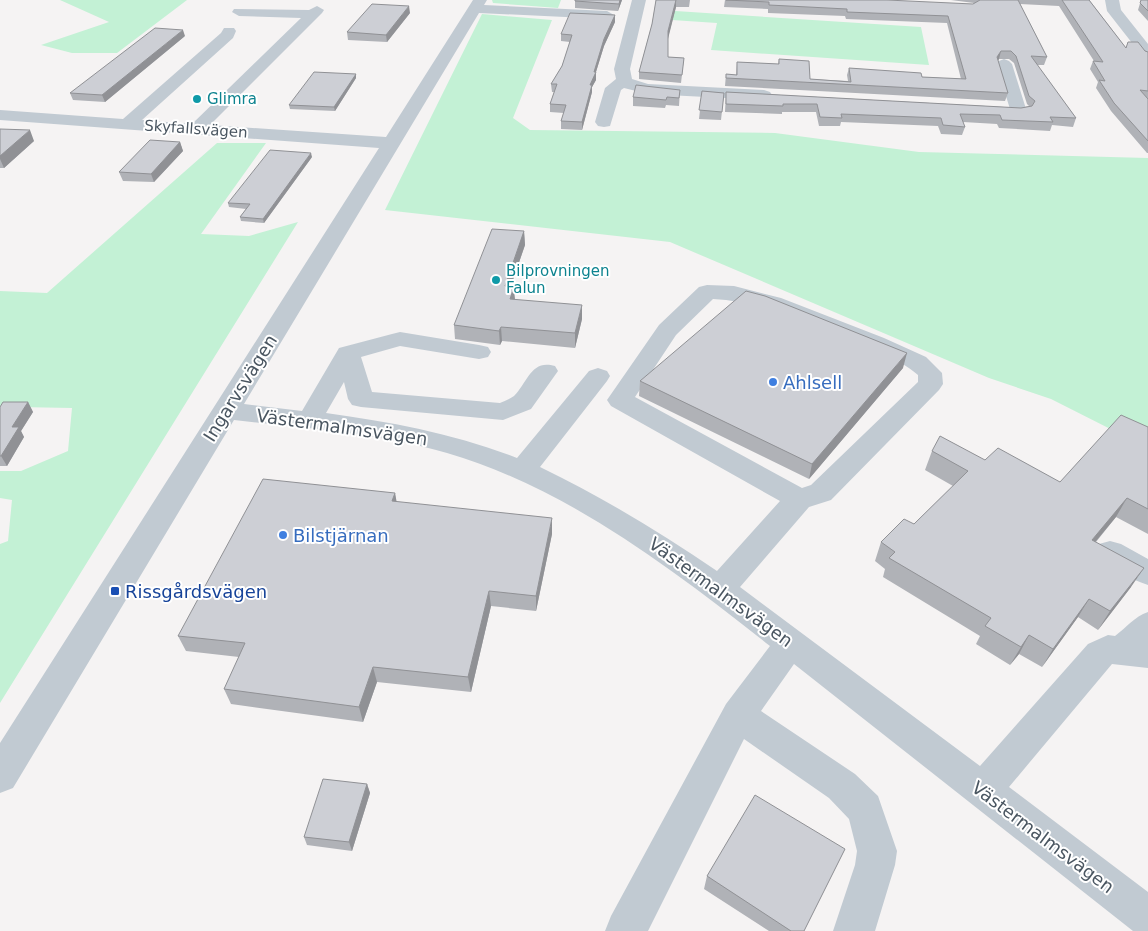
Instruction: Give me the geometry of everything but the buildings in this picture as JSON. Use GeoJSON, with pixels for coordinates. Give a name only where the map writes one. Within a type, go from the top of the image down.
{"type":"FeatureCollection","features":[{"type":"Feature","properties":{"kind":"street"},"geometry":{"type":"LineString","coordinates":[[624,82],[622,69],[639,0]]}},
{"type":"Feature","properties":{"kind":"street"},"geometry":{"type":"LineString","coordinates":[[1112,0],[1114,11],[1148,54]]}},
{"type":"Feature","properties":{"kind":"street"},"geometry":{"type":"LineString","coordinates":[[477,4],[634,17]]}},
{"type":"Feature","properties":{"kind":"street","name":"Ingarvsvägen"},"geometry":{"type":"LineString","coordinates":[[0,776],[477,4]]}},
{"type":"Feature","properties":{"kind":"street"},"geometry":{"type":"LineString","coordinates":[[196,129],[315,12],[239,12]]}},
{"type":"Feature","properties":{"kind":"street"},"geometry":{"type":"LineString","coordinates":[[127,124],[228,35],[229,31]]}},
{"type":"Feature","properties":{"kind":"street"},"geometry":{"type":"LineString","coordinates":[[1004,64],[1015,109]]}},
{"type":"Feature","properties":{"kind":"street"},"geometry":{"type":"LineString","coordinates":[[624,82],[648,89],[776,96]]}},
{"type":"Feature","properties":{"kind":"street"},"geometry":{"type":"LineString","coordinates":[[604,122],[613,88],[624,82]]}},
{"type":"Feature","properties":{"kind":"street","name":"Skyfallsvägen"},"geometry":{"type":"LineString","coordinates":[[0,115],[391,143]]}},
{"type":"Feature","properties":{"kind":"street"},"geometry":{"type":"LineString","coordinates":[[719,590],[799,499],[821,493],[930,384],[930,373],[917,362],[884,347],[772,303],[734,293],[707,292],[667,330],[620,400],[799,499]]}},
{"type":"Feature","properties":{"kind":"street"},"geometry":{"type":"LineString","coordinates":[[309,421],[348,353],[400,339],[479,352]]}},
{"type":"Feature","properties":{"kind":"street"},"geometry":{"type":"LineString","coordinates":[[348,353],[361,399],[504,412],[522,403],[546,371]]}},
{"type":"Feature","properties":{"kind":"street"},"geometry":{"type":"LineString","coordinates":[[522,470],[598,376]]}},
{"type":"Feature","properties":{"kind":"street","name":"Västermalmsvägen"},"geometry":{"type":"LineString","coordinates":[[226,411],[400,433],[440,442],[478,453],[522,470],[609,514],[645,536],[791,643],[1148,917]]}},
{"type":"Feature","properties":{"kind":"street"},"geometry":{"type":"LineString","coordinates":[[1109,552],[1145,566]]}},
{"type":"Feature","properties":{"kind":"street"},"geometry":{"type":"LineString","coordinates":[[983,790],[1100,654],[1108,649],[1135,652],[1141,635],[1148,625]]}},
{"type":"Feature","properties":{"kind":"street"},"geometry":{"type":"LineString","coordinates":[[626,931],[738,715],[791,643]]}},
{"type":"Feature","properties":{"kind":"street"},"geometry":{"type":"LineString","coordinates":[[738,715],[842,786],[865,809],[877,851],[876,865],[854,931]]}},
{"type":"Feature","properties":{"kind":"green space"},"geometry":{"type":"Polygon","coordinates":[[[60,0],[187,0],[117,53],[72,53],[41,45],[109,22],[60,0]]]}},
{"type":"Feature","properties":{"kind":"green space"},"geometry":{"type":"Polygon","coordinates":[[[492,0],[561,0],[558,8],[493,3],[492,0]]]}},
{"type":"Feature","properties":{"kind":"green space"},"geometry":{"type":"Polygon","coordinates":[[[660,10],[921,27],[929,65],[711,50],[717,23],[657,19],[660,10]]]}},
{"type":"Feature","properties":{"kind":"green space"},"geometry":{"type":"Polygon","coordinates":[[[482,14],[552,20],[513,118],[530,130],[775,133],[919,152],[1148,158],[1148,448],[1051,399],[989,378],[670,242],[385,210],[482,14]]]}},
{"type":"Feature","properties":{"kind":"green space"},"geometry":{"type":"Polygon","coordinates":[[[217,143],[266,143],[201,234],[249,236],[298,222],[0,703],[0,544],[8,541],[12,500],[0,498],[0,471],[21,471],[68,451],[72,408],[18,407],[0,409],[0,291],[47,293],[217,143]]]}},
{"type":"Feature","properties":{"kind":"place","name":"Glimra"},"geometry":{"type":"Point","coordinates":[197,99]}},
{"type":"Feature","properties":{"kind":"place","name":"Bilprovningen Falun"},"geometry":{"type":"Point","coordinates":[496,280]}},
{"type":"Feature","properties":{"kind":"place","name":"Ahlsell"},"geometry":{"type":"Point","coordinates":[773,382]}},
{"type":"Feature","properties":{"kind":"place","name":"Bilstjärnan"},"geometry":{"type":"Point","coordinates":[283,535]}},
{"type":"Feature","properties":{"kind":"place","name":"Rissgårdsvägen"},"geometry":{"type":"Point","coordinates":[115,591]}}]}
